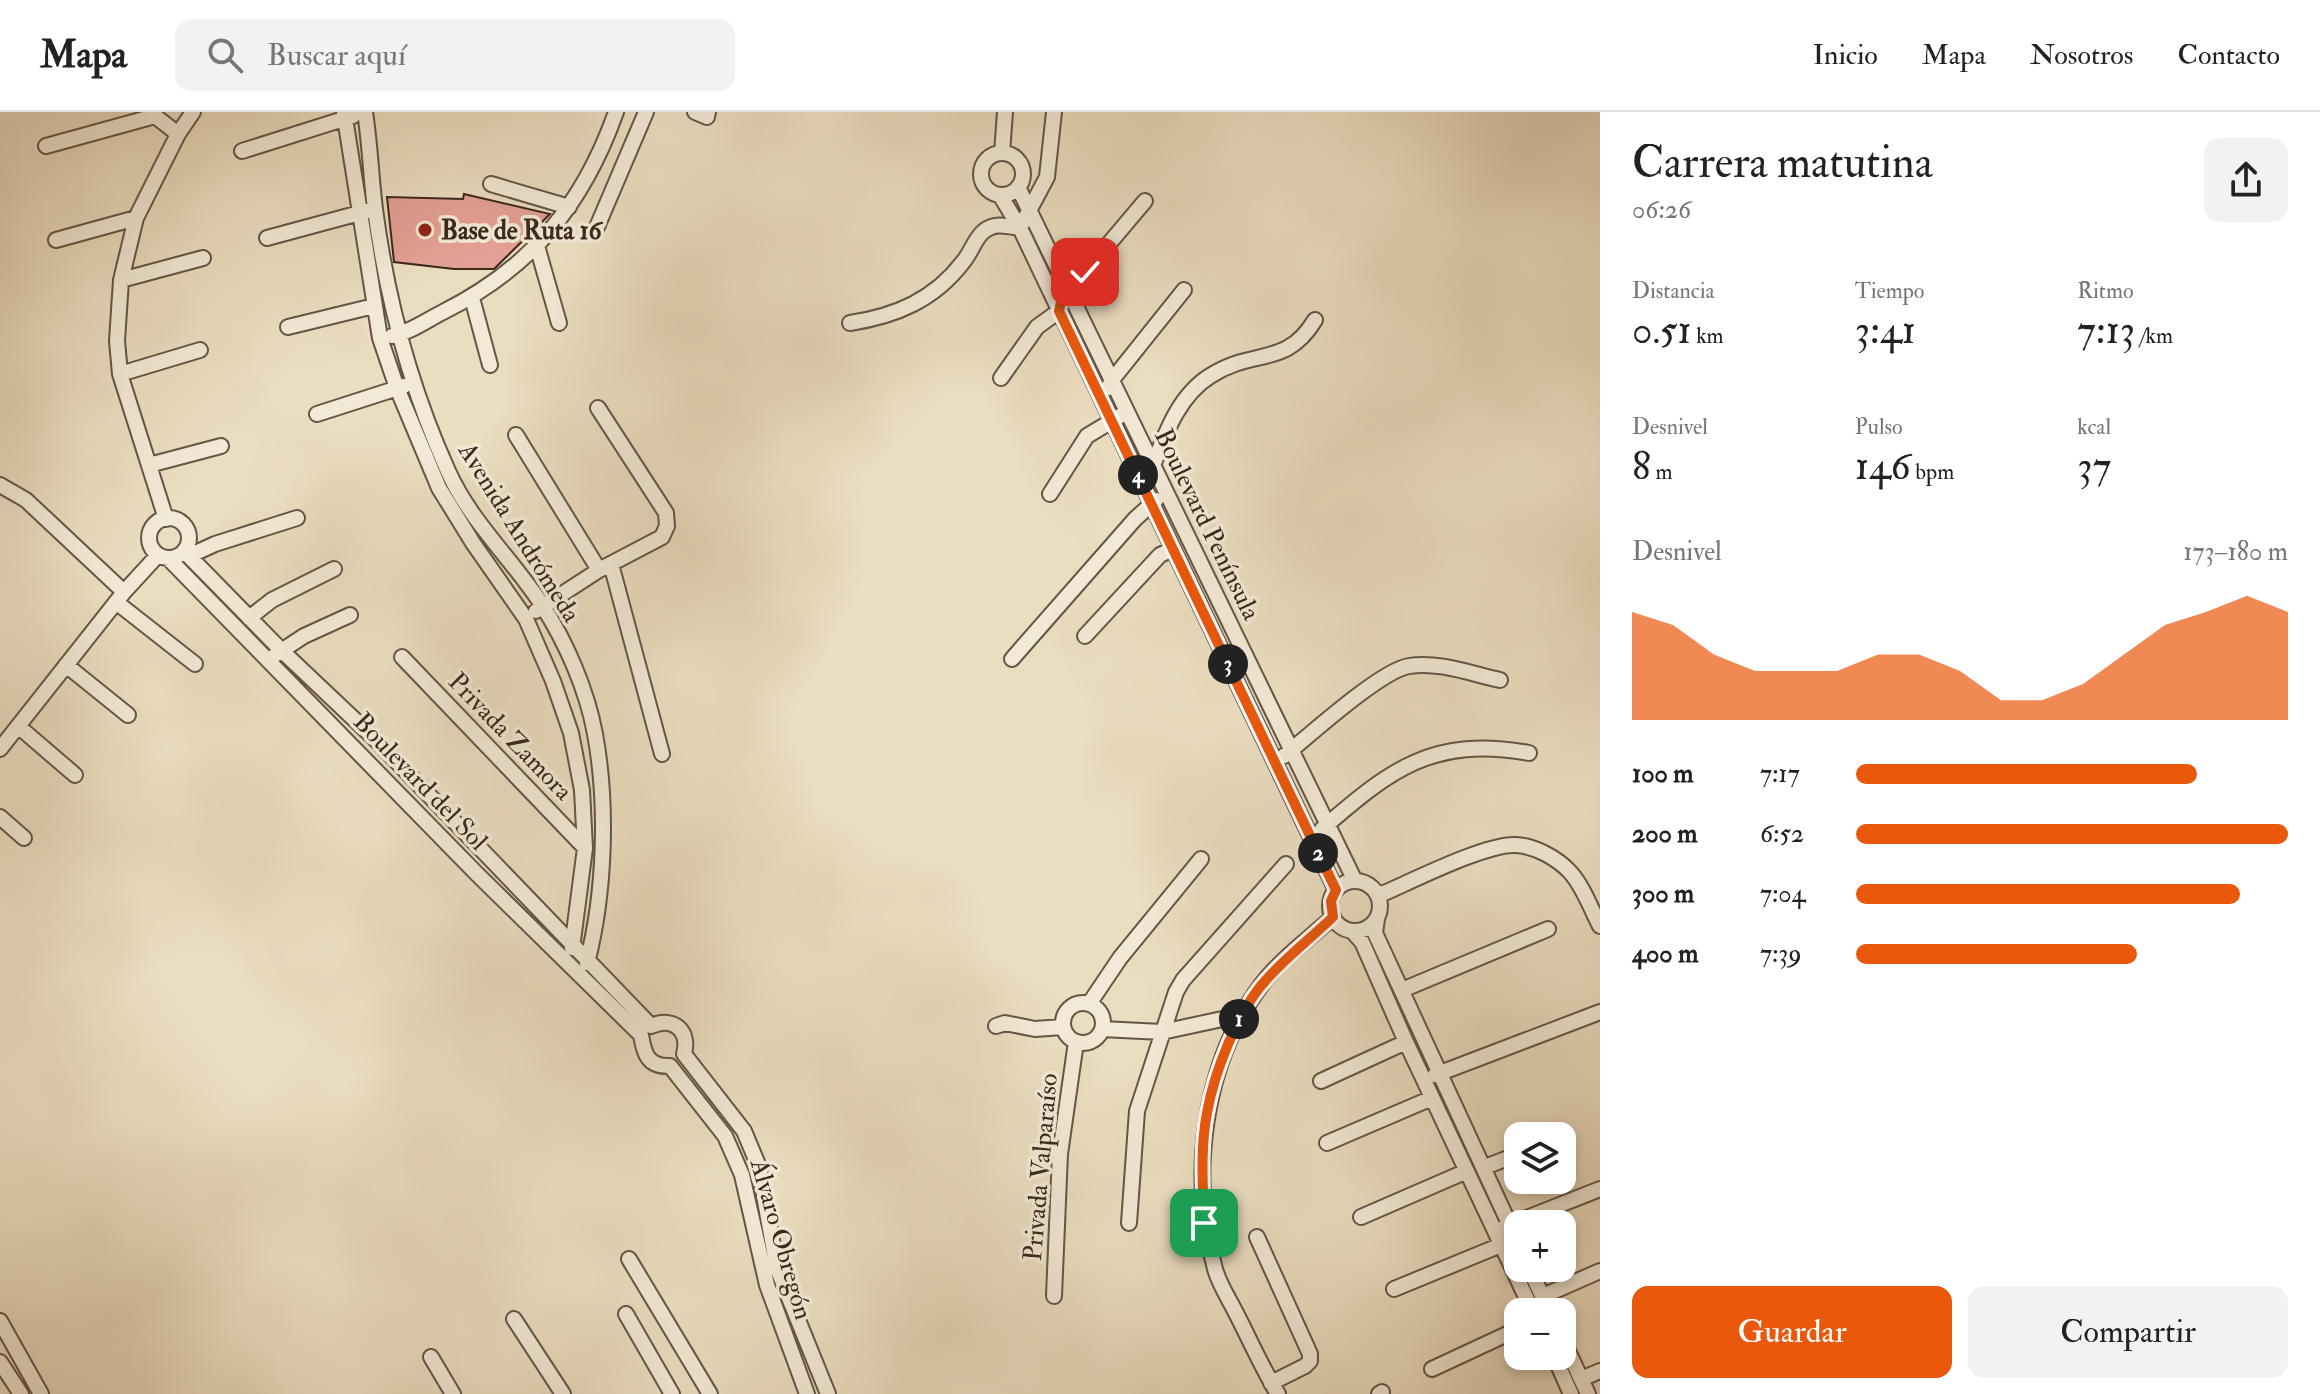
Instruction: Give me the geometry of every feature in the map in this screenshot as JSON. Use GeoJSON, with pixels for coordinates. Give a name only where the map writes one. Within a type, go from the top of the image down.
{"type":"FeatureCollection","features":[{"type":"Feature","properties":{"kind":"street"},"geometry":{"type":"LineString","coordinates":[[166,519],[120,374],[117,341],[121,280],[136,218],[178,134],[193,112]]}},
{"type":"Feature","properties":{"kind":"street"},"geometry":{"type":"LineString","coordinates":[[242,151],[345,115],[365,112]]}},
{"type":"Feature","properties":{"kind":"street","name":"Avenida Andrómeda"},"geometry":{"type":"LineString","coordinates":[[365,112],[374,306],[380,338],[397,388],[439,488],[526,619],[571,733],[582,790],[585,848],[574,944],[566,962]]}},
{"type":"Feature","properties":{"kind":"street"},"geometry":{"type":"LineString","coordinates":[[380,338],[398,335],[472,298],[507,274],[537,246],[569,207],[603,149],[616,112]]}},
{"type":"Feature","properties":{"kind":"street"},"geometry":{"type":"LineString","coordinates":[[597,227],[646,112]]}},
{"type":"Feature","properties":{"kind":"street"},"geometry":{"type":"LineString","coordinates":[[695,112],[707,117],[708,112]]}},
{"type":"Feature","properties":{"kind":"street"},"geometry":{"type":"LineString","coordinates":[[1002,153],[1005,112]]}},
{"type":"Feature","properties":{"kind":"street"},"geometry":{"type":"LineString","coordinates":[[850,323],[892,315],[933,294],[961,266],[982,232],[995,224],[1020,228],[1047,177],[1054,112]]}},
{"type":"Feature","properties":{"kind":"street","name":"Avenida Andrómeda"},"geometry":{"type":"LineString","coordinates":[[345,115],[412,384],[449,475],[490,537],[542,606],[575,670],[595,733],[603,861],[589,960],[582,979]]}},
{"type":"Feature","properties":{"kind":"street"},"geometry":{"type":"LineString","coordinates":[[46,146],[155,116],[178,134]]}},
{"type":"Feature","properties":{"kind":"street"},"geometry":{"type":"LineString","coordinates":[[1002,153],[1015,157],[1023,168],[1018,187],[1000,195],[987,189],[983,183],[982,169],[989,157],[1002,153]]}},
{"type":"Feature","properties":{"kind":"street"},"geometry":{"type":"LineString","coordinates":[[491,184],[569,207]]}},
{"type":"Feature","properties":{"kind":"street","name":"Boulevard Península"},"geometry":{"type":"LineString","coordinates":[[1018,187],[1355,881]]}},
{"type":"Feature","properties":{"kind":"street","name":"Boulevard Península"},"geometry":{"type":"LineString","coordinates":[[1000,195],[1020,228],[1336,890]]}},
{"type":"Feature","properties":{"kind":"street"},"geometry":{"type":"LineString","coordinates":[[1001,378],[1037,327],[1059,311],[1065,284],[1085,272],[1145,201]]}},
{"type":"Feature","properties":{"kind":"street"},"geometry":{"type":"LineString","coordinates":[[267,238],[368,211]]}},
{"type":"Feature","properties":{"kind":"street"},"geometry":{"type":"LineString","coordinates":[[56,240],[136,218]]}},
{"type":"Feature","properties":{"kind":"street"},"geometry":{"type":"LineString","coordinates":[[537,246],[559,323]]}},
{"type":"Feature","properties":{"kind":"street"},"geometry":{"type":"LineString","coordinates":[[121,280],[203,258]]}},
{"type":"Feature","properties":{"kind":"street"},"geometry":{"type":"LineString","coordinates":[[1103,401],[1112,380],[1184,290]]}},
{"type":"Feature","properties":{"kind":"street"},"geometry":{"type":"LineString","coordinates":[[472,298],[490,365]]}},
{"type":"Feature","properties":{"kind":"street"},"geometry":{"type":"LineString","coordinates":[[288,327],[374,306]]}},
{"type":"Feature","properties":{"kind":"street"},"geometry":{"type":"LineString","coordinates":[[1144,487],[1176,411],[1192,390],[1209,376],[1235,362],[1280,353],[1295,346],[1305,337],[1315,320]]}},
{"type":"Feature","properties":{"kind":"street"},"geometry":{"type":"LineString","coordinates":[[120,374],[200,350]]}},
{"type":"Feature","properties":{"kind":"street"},"geometry":{"type":"LineString","coordinates":[[317,414],[412,384]]}},
{"type":"Feature","properties":{"kind":"street"},"geometry":{"type":"LineString","coordinates":[[526,619],[605,567],[662,537],[667,526],[666,513],[598,408]]}},
{"type":"Feature","properties":{"kind":"street"},"geometry":{"type":"LineString","coordinates":[[1050,494],[1087,436],[1127,412]]}},
{"type":"Feature","properties":{"kind":"street"},"geometry":{"type":"LineString","coordinates":[[516,435],[605,567],[662,754]]}},
{"type":"Feature","properties":{"kind":"street"},"geometry":{"type":"LineString","coordinates":[[149,465],[221,446]]}},
{"type":"Feature","properties":{"kind":"street"},"geometry":{"type":"LineString","coordinates":[[0,485],[26,500],[120,597],[195,664]]}},
{"type":"Feature","properties":{"kind":"street"},"geometry":{"type":"LineString","coordinates":[[1012,659],[1135,519],[1166,492]]}},
{"type":"Feature","properties":{"kind":"street"},"geometry":{"type":"LineString","coordinates":[[0,749],[120,597],[163,556],[186,554],[297,518]]}},
{"type":"Feature","properties":{"kind":"street"},"geometry":{"type":"LineString","coordinates":[[163,556],[150,544],[151,530],[166,519],[177,520],[186,528],[189,542],[186,554]]}},
{"type":"Feature","properties":{"kind":"street"},"geometry":{"type":"LineString","coordinates":[[1085,636],[1160,555],[1173,549]]}},
{"type":"Feature","properties":{"kind":"street","name":"Boulevard del Sol"},"geometry":{"type":"LineString","coordinates":[[186,554],[375,739],[574,944],[646,1031]]}},
{"type":"Feature","properties":{"kind":"street","name":"Boulevard del Sol"},"geometry":{"type":"LineString","coordinates":[[163,556],[582,979],[646,1031]]}},
{"type":"Feature","properties":{"kind":"street"},"geometry":{"type":"LineString","coordinates":[[249,618],[272,600],[334,569]]}},
{"type":"Feature","properties":{"kind":"street"},"geometry":{"type":"LineString","coordinates":[[269,661],[304,636],[350,615]]}},
{"type":"Feature","properties":{"kind":"street","name":"Privada Zamora"},"geometry":{"type":"LineString","coordinates":[[402,657],[585,848]]}},
{"type":"Feature","properties":{"kind":"street"},"geometry":{"type":"LineString","coordinates":[[66,665],[128,715]]}},
{"type":"Feature","properties":{"kind":"street"},"geometry":{"type":"LineString","coordinates":[[1275,762],[1385,675],[1408,666],[1438,666],[1500,680]]}},
{"type":"Feature","properties":{"kind":"street"},"geometry":{"type":"LineString","coordinates":[[18,726],[75,775]]}},
{"type":"Feature","properties":{"kind":"street"},"geometry":{"type":"LineString","coordinates":[[1312,839],[1392,773],[1416,760],[1471,747],[1496,747],[1529,753]]}},
{"type":"Feature","properties":{"kind":"street"},"geometry":{"type":"LineString","coordinates":[[0,817],[24,838]]}},
{"type":"Feature","properties":{"kind":"street"},"geometry":{"type":"LineString","coordinates":[[1526,1298],[1362,942],[1333,917],[1331,901],[1336,890],[1347,882],[1363,882],[1382,894],[1489,849],[1514,844],[1553,858],[1571,873],[1600,926]]}},
{"type":"Feature","properties":{"kind":"street"},"geometry":{"type":"LineString","coordinates":[[1089,1004],[1120,958],[1201,859]]}},
{"type":"Feature","properties":{"kind":"street"},"geometry":{"type":"LineString","coordinates":[[1129,1223],[1137,1111],[1176,992],[1183,980],[1286,864]]}},
{"type":"Feature","properties":{"kind":"street"},"geometry":{"type":"LineString","coordinates":[[1376,892],[1380,908],[1375,933],[1504,1213]]}},
{"type":"Feature","properties":{"kind":"street"},"geometry":{"type":"LineString","coordinates":[[1257,1237],[1310,1354],[1310,1361],[1305,1366],[1275,1388],[1216,1273],[1204,1223],[1202,1169],[1207,1112],[1241,1015],[1264,981],[1333,917]]}},
{"type":"Feature","properties":{"kind":"street"},"geometry":{"type":"LineString","coordinates":[[1352,931],[1367,928],[1377,919]]}},
{"type":"Feature","properties":{"kind":"street"},"geometry":{"type":"LineString","coordinates":[[1402,990],[1548,929]]}},
{"type":"Feature","properties":{"kind":"street"},"geometry":{"type":"LineString","coordinates":[[1082,1003],[1089,1004],[1099,1011],[1102,1029],[1095,1040],[1076,1042],[1063,1027],[1065,1014],[1082,1003]]}},
{"type":"Feature","properties":{"kind":"street"},"geometry":{"type":"LineString","coordinates":[[1424,1080],[1600,1012]]}},
{"type":"Feature","properties":{"kind":"street"},"geometry":{"type":"LineString","coordinates":[[1102,1029],[1162,1032],[1241,1015]]}},
{"type":"Feature","properties":{"kind":"street","name":"Álvaro Obregón"},"geometry":{"type":"LineString","coordinates":[[804,1392],[767,1285],[742,1175],[725,1136],[670,1066],[654,1064],[644,1053],[646,1031],[665,1022],[678,1026],[686,1038],[684,1054],[744,1131],[759,1167],[777,1268],[828,1394]]}},
{"type":"Feature","properties":{"kind":"street"},"geometry":{"type":"LineString","coordinates":[[996,1026],[1005,1023],[1035,1029],[1063,1027]]}},
{"type":"Feature","properties":{"kind":"street","name":"Privada Valparaíso"},"geometry":{"type":"LineString","coordinates":[[1054,1296],[1060,1154],[1076,1042]]}},
{"type":"Feature","properties":{"kind":"street"},"geometry":{"type":"LineString","coordinates":[[1321,1081],[1406,1042]]}},
{"type":"Feature","properties":{"kind":"street"},"geometry":{"type":"LineString","coordinates":[[1327,1143],[1432,1098]]}},
{"type":"Feature","properties":{"kind":"street"},"geometry":{"type":"LineString","coordinates":[[1485,1167],[1504,1160]]}},
{"type":"Feature","properties":{"kind":"street"},"geometry":{"type":"LineString","coordinates":[[1361,1217],[1467,1171]]}},
{"type":"Feature","properties":{"kind":"street"},"geometry":{"type":"LineString","coordinates":[[1547,1210],[1600,1189]]}},
{"type":"Feature","properties":{"kind":"street"},"geometry":{"type":"LineString","coordinates":[[1494,1230],[1504,1227]]}},
{"type":"Feature","properties":{"kind":"street"},"geometry":{"type":"LineString","coordinates":[[1394,1289],[1501,1245]]}},
{"type":"Feature","properties":{"kind":"street"},"geometry":{"type":"LineString","coordinates":[[629,1259],[710,1394]]}},
{"type":"Feature","properties":{"kind":"street"},"geometry":{"type":"LineString","coordinates":[[1536,1282],[1543,1296],[1600,1271]]}},
{"type":"Feature","properties":{"kind":"street"},"geometry":{"type":"LineString","coordinates":[[626,1314],[672,1394]]}},
{"type":"Feature","properties":{"kind":"street"},"geometry":{"type":"LineString","coordinates":[[514,1319],[563,1394]]}},
{"type":"Feature","properties":{"kind":"street"},"geometry":{"type":"LineString","coordinates":[[0,1321],[41,1394]]}},
{"type":"Feature","properties":{"kind":"street"},"geometry":{"type":"LineString","coordinates":[[1432,1369],[1504,1336]]}},
{"type":"Feature","properties":{"kind":"street"},"geometry":{"type":"LineString","coordinates":[[431,1357],[453,1394]]}},
{"type":"Feature","properties":{"kind":"street"},"geometry":{"type":"LineString","coordinates":[[0,1362],[21,1394]]}},
{"type":"Feature","properties":{"kind":"street"},"geometry":{"type":"LineString","coordinates":[[1576,1368],[1588,1394]]}},
{"type":"Feature","properties":{"kind":"street"},"geometry":{"type":"LineString","coordinates":[[1560,1370],[1571,1394]]}},
{"type":"Feature","properties":{"kind":"street"},"geometry":{"type":"LineString","coordinates":[[1581,1379],[1600,1371]]}},
{"type":"Feature","properties":{"kind":"street"},"geometry":{"type":"LineString","coordinates":[[804,1392],[819,1378]]}},
{"type":"Feature","properties":{"kind":"building"},"geometry":{"type":"Polygon","coordinates":[[[464,194],[550,214],[494,269],[454,269],[394,262],[387,197],[463,199],[464,194]]]}},
{"type":"Feature","properties":{"kind":"place","name":"Base de Ruta 16"},"geometry":{"type":"Point","coordinates":[425,230]}},
{"type":"Feature","properties":{"kind":"route"},"geometry":{"type":"LineString","coordinates":[[1085,272],[1065,284],[1059,311],[1336,890],[1330,909],[1333,917],[1264,981],[1241,1015],[1226,1052],[1207,1112],[1202,1169],[1204,1223]]}}]}
